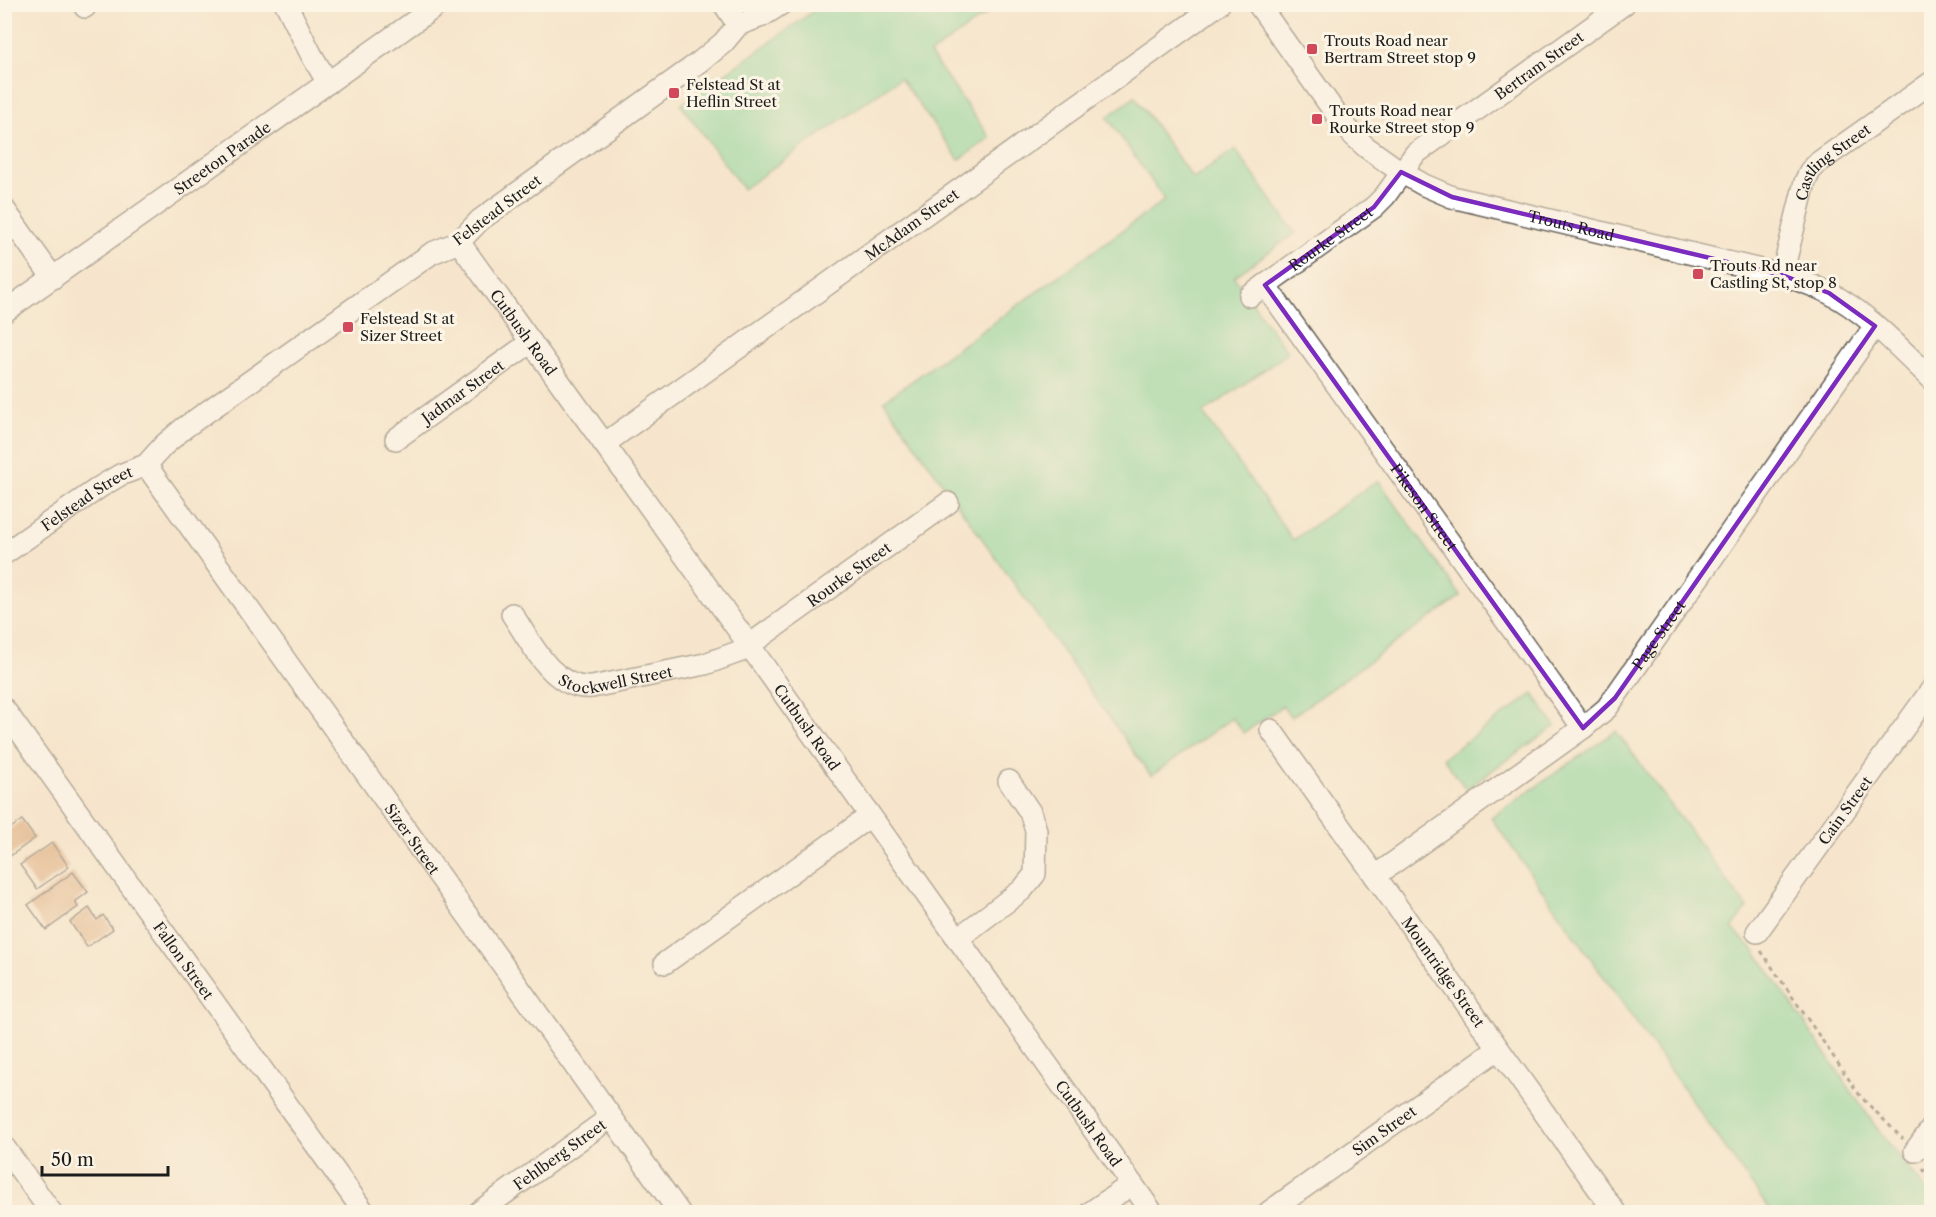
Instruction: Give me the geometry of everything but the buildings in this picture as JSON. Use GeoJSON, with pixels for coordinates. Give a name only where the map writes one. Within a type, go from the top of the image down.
{"type":"FeatureCollection","features":[{"type":"Feature","properties":{"kind":"street"},"geometry":{"type":"LineString","coordinates":[[286,4],[328,83]]}},
{"type":"Feature","properties":{"kind":"street","name":"Streeton Parade"},"geometry":{"type":"LineString","coordinates":[[4,312],[439,4]]}},
{"type":"Feature","properties":{"kind":"street"},"geometry":{"type":"LineString","coordinates":[[724,4],[738,25]]}},
{"type":"Feature","properties":{"kind":"street","name":"Felstead Street"},"geometry":{"type":"LineString","coordinates":[[4,554],[100,487],[120,475],[146,465],[184,428],[416,264],[437,250],[459,242],[480,220],[701,61],[723,43],[738,25],[762,16],[781,4]]}},
{"type":"Feature","properties":{"kind":"street","name":"McAdam Street"},"geometry":{"type":"LineString","coordinates":[[604,444],[1219,4]]}},
{"type":"Feature","properties":{"kind":"street","name":"Trouts Road"},"geometry":{"type":"LineString","coordinates":[[1258,4],[1341,122],[1366,147],[1401,172],[1452,197],[1782,275],[1829,293],[1875,326],[1932,379]]}},
{"type":"Feature","properties":{"kind":"street","name":"Bertram Street"},"geometry":{"type":"LineString","coordinates":[[1401,172],[1415,154],[1624,4]]}},
{"type":"Feature","properties":{"kind":"street","name":"Castling Street"},"geometry":{"type":"LineString","coordinates":[[1782,275],[1805,182],[1810,171],[1932,82]]}},
{"type":"Feature","properties":{"kind":"street","name":"Rourke Street"},"geometry":{"type":"LineString","coordinates":[[1258,291],[1374,207],[1385,196],[1401,172]]}},
{"type":"Feature","properties":{"kind":"street"},"geometry":{"type":"LineString","coordinates":[[4,209],[53,278]]}},
{"type":"Feature","properties":{"kind":"street","name":"Cutbush Road"},"geometry":{"type":"LineString","coordinates":[[459,242],[1152,1212]]}},
{"type":"Feature","properties":{"kind":"street","name":"Pikeson Street"},"geometry":{"type":"LineString","coordinates":[[1258,291],[1583,728]]}},
{"type":"Feature","properties":{"kind":"street","name":"Page Street"},"geometry":{"type":"LineString","coordinates":[[1375,876],[1583,728],[1607,708],[1875,326]]}},
{"type":"Feature","properties":{"kind":"street","name":"Jadmar Street"},"geometry":{"type":"LineString","coordinates":[[396,439],[531,342]]}},
{"type":"Feature","properties":{"kind":"street","name":"Sizer Street"},"geometry":{"type":"LineString","coordinates":[[146,465],[680,1212]]}},
{"type":"Feature","properties":{"kind":"street","name":"Rourke Street"},"geometry":{"type":"LineString","coordinates":[[749,645],[948,503]]}},
{"type":"Feature","properties":{"kind":"street","name":"Stockwell Street"},"geometry":{"type":"LineString","coordinates":[[512,614],[554,673],[566,683],[582,688],[705,664],[730,656],[749,645]]}},
{"type":"Feature","properties":{"kind":"street","name":"Cain Street"},"geometry":{"type":"LineString","coordinates":[[1757,932],[1932,688]]}},
{"type":"Feature","properties":{"kind":"street","name":"Fallon Street"},"geometry":{"type":"LineString","coordinates":[[4,709],[364,1212]]}},
{"type":"Feature","properties":{"kind":"street","name":"Mountridge Street"},"geometry":{"type":"LineString","coordinates":[[1271,730],[1615,1212]]}},
{"type":"Feature","properties":{"kind":"street"},"geometry":{"type":"LineString","coordinates":[[957,939],[1022,890],[1035,874],[1036,830],[1029,812],[1009,781]]}},
{"type":"Feature","properties":{"kind":"street"},"geometry":{"type":"LineString","coordinates":[[665,963],[870,816]]}},
{"type":"Feature","properties":{"kind":"street","name":"Sim Street"},"geometry":{"type":"LineString","coordinates":[[1269,1212],[1498,1048]]}},
{"type":"Feature","properties":{"kind":"street","name":"Fehlberg Street"},"geometry":{"type":"LineString","coordinates":[[479,1212],[611,1117]]}},
{"type":"Feature","properties":{"kind":"street"},"geometry":{"type":"LineString","coordinates":[[1915,1151],[1932,1128]]}},
{"type":"Feature","properties":{"kind":"street"},"geometry":{"type":"LineString","coordinates":[[4,1147],[51,1212]]}},
{"type":"Feature","properties":{"kind":"street"},"geometry":{"type":"LineString","coordinates":[[1091,1212],[1132,1184]]}},
{"type":"Feature","properties":{"kind":"path"},"geometry":{"type":"LineString","coordinates":[[1757,932],[1761,951],[1861,1097],[1915,1151]]}},
{"type":"Feature","properties":{"kind":"highlighted area"},"geometry":{"type":"Polygon","coordinates":[[[1401,172],[1452,197],[1782,275],[1829,293],[1875,326],[1615,698],[1583,728],[1265,285],[1374,207],[1401,172]]]}},
{"type":"Feature","properties":{"kind":"green space"},"geometry":{"type":"Polygon","coordinates":[[[822,5],[999,5],[930,54],[990,138],[959,160],[900,78],[743,189],[681,105],[822,5]]]}},
{"type":"Feature","properties":{"kind":"green space"},"geometry":{"type":"Polygon","coordinates":[[[1135,97],[1193,179],[1235,149],[1295,233],[1234,277],[1288,353],[1203,413],[1293,540],[1378,480],[1461,596],[1291,717],[1282,706],[1244,733],[1232,718],[1151,776],[884,401],[1165,200],[1107,117],[1135,97]]]}},
{"type":"Feature","properties":{"kind":"green space"},"geometry":{"type":"Polygon","coordinates":[[[1533,694],[1555,726],[1466,789],[1443,758],[1533,694]]]}},
{"type":"Feature","properties":{"kind":"green space"},"geometry":{"type":"Polygon","coordinates":[[[1616,731],[1747,908],[1732,928],[1756,952],[1876,1127],[1931,1196],[1931,1212],[1771,1212],[1491,818],[1616,731]]]}},
{"type":"Feature","properties":{"kind":"place","name":"Trouts Road near Bertram Street stop 9"},"geometry":{"type":"Point","coordinates":[1312,49]}},
{"type":"Feature","properties":{"kind":"place","name":"Felstead St at Heflin Street"},"geometry":{"type":"Point","coordinates":[674,93]}},
{"type":"Feature","properties":{"kind":"place","name":"Trouts Road near Rourke Street stop 9"},"geometry":{"type":"Point","coordinates":[1317,119]}},
{"type":"Feature","properties":{"kind":"place","name":"Trouts Rd near Castling St, stop 8"},"geometry":{"type":"Point","coordinates":[1698,274]}},
{"type":"Feature","properties":{"kind":"place","name":"Felstead St at Sizer Street"},"geometry":{"type":"Point","coordinates":[348,327]}}]}
